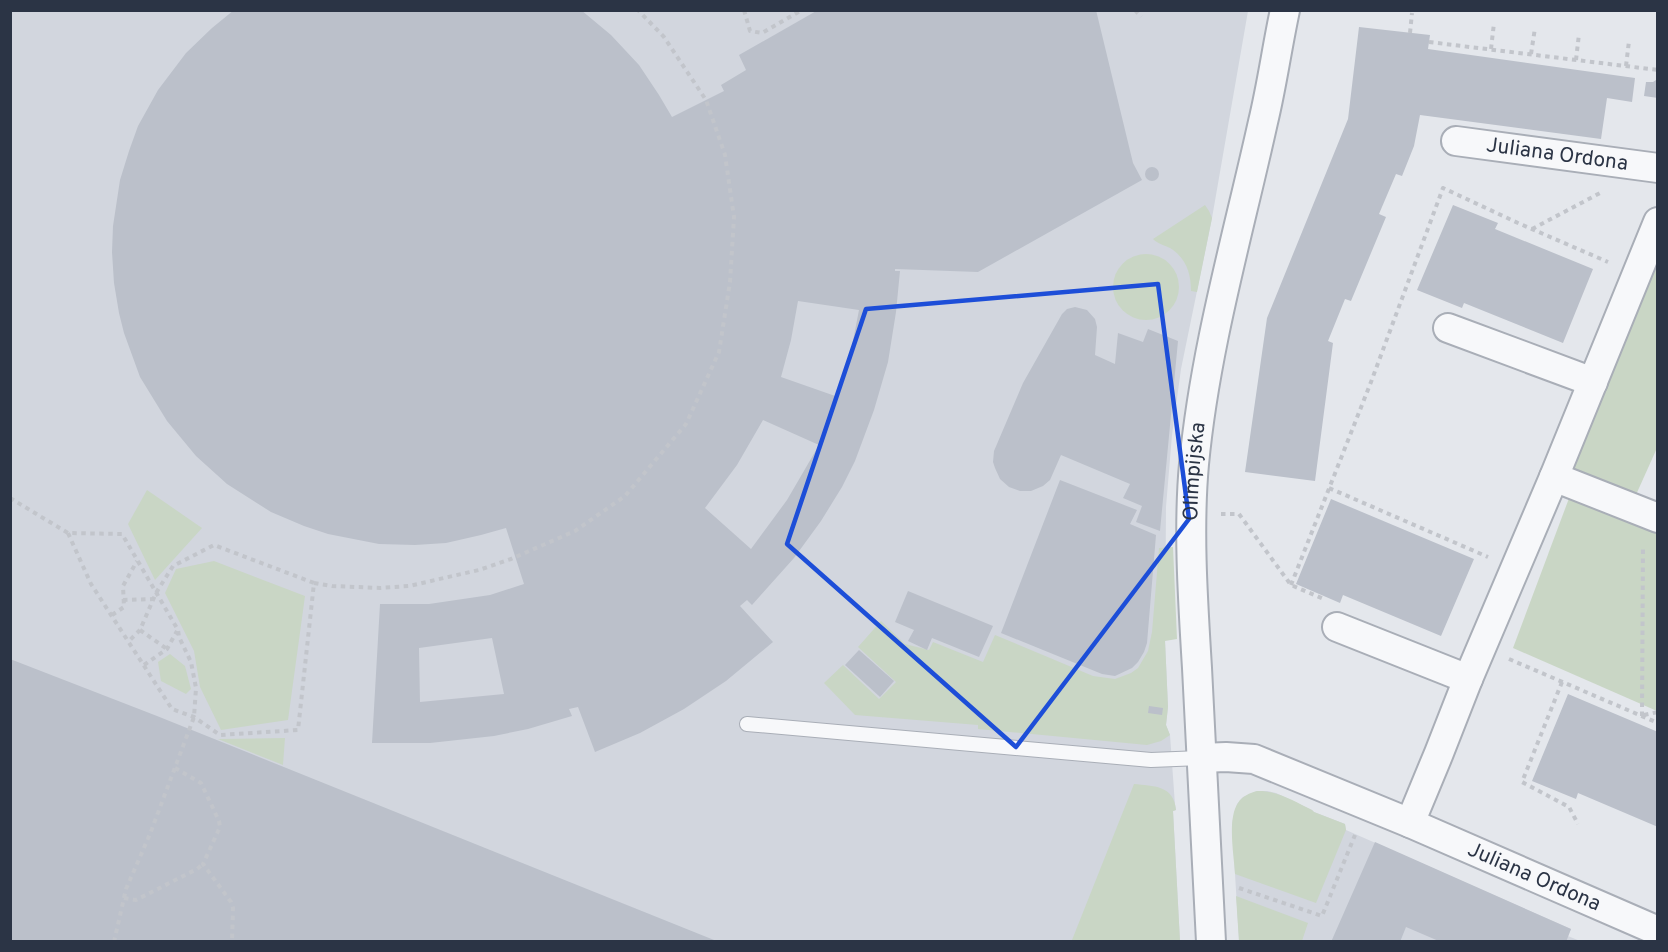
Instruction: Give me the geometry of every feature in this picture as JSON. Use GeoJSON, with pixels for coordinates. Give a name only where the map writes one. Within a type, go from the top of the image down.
{"type":"FeatureCollection","features":[{"type":"Feature","properties":{"kind":"street","name":"Olimpijska"},"geometry":{"type":"LineString","coordinates":[[1211,942],[1192,585],[1194,466],[1210,357],[1241,213],[1264,121],[1285,10]]}},
{"type":"Feature","properties":{"kind":"street","name":"Juliana Ordona"},"geometry":{"type":"LineString","coordinates":[[1456,141],[1658,168]]}},
{"type":"Feature","properties":{"kind":"street"},"geometry":{"type":"LineString","coordinates":[[1410,823],[1658,222]]}},
{"type":"Feature","properties":{"kind":"street"},"geometry":{"type":"LineString","coordinates":[[1448,328],[1593,382]]}},
{"type":"Feature","properties":{"kind":"street"},"geometry":{"type":"LineString","coordinates":[[1554,477],[1650,515]]}},
{"type":"Feature","properties":{"kind":"street"},"geometry":{"type":"LineString","coordinates":[[1337,627],[1468,679]]}},
{"type":"Feature","properties":{"kind":"street","name":"Juliana Ordona"},"geometry":{"type":"LineString","coordinates":[[1201,758],[1254,759],[1410,823],[1652,934]]}},
{"type":"Feature","properties":{"kind":"lane"},"geometry":{"type":"LineString","coordinates":[[747,724],[1151,760],[1201,758]]}},
{"type":"Feature","properties":{"kind":"path"},"geometry":{"type":"LineString","coordinates":[[744,10],[750,31],[762,33],[802,10]]}},
{"type":"Feature","properties":{"kind":"path"},"geometry":{"type":"LineString","coordinates":[[1135,10],[1142,17]]}},
{"type":"Feature","properties":{"kind":"path"},"geometry":{"type":"LineString","coordinates":[[129,641],[141,630],[156,593],[173,566],[214,545],[314,583],[332,586],[380,588],[409,586],[479,570],[511,559],[575,531],[625,496],[686,424],[719,352],[730,282],[734,217],[725,155],[706,100],[664,37],[638,11]]}},
{"type":"Feature","properties":{"kind":"path"},"geometry":{"type":"LineString","coordinates":[[1410,33],[1412,13]]}},
{"type":"Feature","properties":{"kind":"path"},"geometry":{"type":"LineString","coordinates":[[1491,50],[1494,23]]}},
{"type":"Feature","properties":{"kind":"path"},"geometry":{"type":"LineString","coordinates":[[1531,54],[1535,28]]}},
{"type":"Feature","properties":{"kind":"path"},"geometry":{"type":"LineString","coordinates":[[1576,60],[1579,34]]}},
{"type":"Feature","properties":{"kind":"path"},"geometry":{"type":"LineString","coordinates":[[1626,66],[1629,41]]}},
{"type":"Feature","properties":{"kind":"path"},"geometry":{"type":"LineString","coordinates":[[1429,42],[1658,70]]}},
{"type":"Feature","properties":{"kind":"path"},"geometry":{"type":"LineString","coordinates":[[1532,229],[1610,188]]}},
{"type":"Feature","properties":{"kind":"path"},"geometry":{"type":"LineString","coordinates":[[1329,488],[1488,557]]}},
{"type":"Feature","properties":{"kind":"path"},"geometry":{"type":"LineString","coordinates":[[10,498],[68,533],[122,534],[178,630],[179,638],[192,666],[196,688],[194,717],[150,834],[126,889],[114,942]]}},
{"type":"Feature","properties":{"kind":"path"},"geometry":{"type":"LineString","coordinates":[[1217,514],[1239,514],[1291,585]]}},
{"type":"Feature","properties":{"kind":"path"},"geometry":{"type":"LineString","coordinates":[[1642,716],[1650,515]]}},
{"type":"Feature","properties":{"kind":"path"},"geometry":{"type":"LineString","coordinates":[[68,533],[91,584],[172,709],[194,717],[220,735],[298,730],[314,583]]}},
{"type":"Feature","properties":{"kind":"path"},"geometry":{"type":"LineString","coordinates":[[112,616],[124,607],[123,586],[138,560]]}},
{"type":"Feature","properties":{"kind":"path"},"geometry":{"type":"LineString","coordinates":[[123,600],[154,599]]}},
{"type":"Feature","properties":{"kind":"path"},"geometry":{"type":"LineString","coordinates":[[141,630],[167,649]]}},
{"type":"Feature","properties":{"kind":"path"},"geometry":{"type":"LineString","coordinates":[[144,665],[167,649],[178,630]]}},
{"type":"Feature","properties":{"kind":"path"},"geometry":{"type":"LineString","coordinates":[[1481,647],[1658,723]]}},
{"type":"Feature","properties":{"kind":"path"},"geometry":{"type":"LineString","coordinates":[[1562,682],[1522,782],[1569,807],[1578,824]]}},
{"type":"Feature","properties":{"kind":"path"},"geometry":{"type":"LineString","coordinates":[[1642,716],[1658,712]]}},
{"type":"Feature","properties":{"kind":"path"},"geometry":{"type":"LineString","coordinates":[[124,898],[136,900],[197,869],[203,864],[220,827],[201,783],[174,768]]}},
{"type":"Feature","properties":{"kind":"path"},"geometry":{"type":"LineString","coordinates":[[1231,885],[1322,916],[1359,826]]}},
{"type":"Feature","properties":{"kind":"path"},"geometry":{"type":"LineString","coordinates":[[203,864],[234,908],[232,942]]}},
{"type":"Feature","properties":{"kind":"highlighted area"},"geometry":{"type":"Polygon","coordinates":[[[1158,284],[1189,519],[1016,747],[787,544],[866,309],[1158,284]]]}},
{"type":"Feature","properties":{"kind":"shaded area"},"geometry":{"type":"Polygon","coordinates":[[[10,11],[1248,11],[1212,218],[1181,369],[1172,435],[1166,507],[1165,640],[1168,707],[1166,725],[1170,735],[1176,810],[1173,811],[1180,941],[11,941],[10,11]]]}},
{"type":"Feature","properties":{"kind":"shaded area"},"geometry":{"type":"Polygon","coordinates":[[[1257,791],[1276,793],[1345,824],[1346,830],[1571,929],[1568,936],[1580,941],[1239,941],[1232,823],[1237,804],[1243,797],[1257,791]]]}},
{"type":"Feature","properties":{"kind":"green space"},"geometry":{"type":"Polygon","coordinates":[[[1205,205],[1212,218],[1197,292],[1191,291],[1189,272],[1180,256],[1153,239],[1205,205]]]}},
{"type":"Feature","properties":{"kind":"green space"},"geometry":{"type":"Polygon","coordinates":[[[1146,254],[1159,257],[1169,264],[1176,274],[1179,287],[1176,300],[1169,310],[1159,317],[1146,320],[1133,317],[1123,310],[1116,300],[1113,287],[1116,274],[1123,264],[1133,257],[1146,254]]]}},
{"type":"Feature","properties":{"kind":"green space"},"geometry":{"type":"Polygon","coordinates":[[[1657,257],[1657,448],[1635,497],[1573,470],[1657,257]]]}},
{"type":"Feature","properties":{"kind":"green space"},"geometry":{"type":"Polygon","coordinates":[[[147,490],[202,528],[155,580],[128,524],[147,490]]]}},
{"type":"Feature","properties":{"kind":"green space"},"geometry":{"type":"Polygon","coordinates":[[[1571,493],[1657,532],[1657,711],[1513,648],[1571,493]]]}},
{"type":"Feature","properties":{"kind":"green space"},"geometry":{"type":"Polygon","coordinates":[[[1173,547],[1177,639],[1165,641],[1168,707],[1166,725],[1170,735],[1161,741],[1147,745],[978,729],[978,725],[855,715],[824,683],[843,665],[879,699],[896,682],[858,647],[881,621],[905,644],[929,650],[933,642],[983,662],[995,635],[1093,676],[1115,679],[1131,673],[1138,668],[1148,651],[1152,632],[1159,548],[1173,547]]]}},
{"type":"Feature","properties":{"kind":"green space"},"geometry":{"type":"Polygon","coordinates":[[[214,561],[305,596],[288,720],[221,730],[200,687],[194,651],[165,593],[176,569],[214,561]]]}},
{"type":"Feature","properties":{"kind":"green space"},"geometry":{"type":"Polygon","coordinates":[[[170,654],[185,666],[191,689],[186,694],[161,681],[158,662],[170,654]]]}},
{"type":"Feature","properties":{"kind":"green space"},"geometry":{"type":"Polygon","coordinates":[[[285,738],[283,765],[218,739],[285,738]]]}},
{"type":"Feature","properties":{"kind":"green space"},"geometry":{"type":"Polygon","coordinates":[[[1134,784],[1161,788],[1167,791],[1174,802],[1180,941],[1078,942],[1072,940],[1134,784]]]}},
{"type":"Feature","properties":{"kind":"green space"},"geometry":{"type":"Polygon","coordinates":[[[1257,791],[1279,794],[1314,812],[1345,824],[1346,830],[1316,903],[1235,874],[1232,837],[1235,810],[1242,798],[1257,791]]]}},
{"type":"Feature","properties":{"kind":"green space"},"geometry":{"type":"Polygon","coordinates":[[[1236,896],[1308,923],[1302,941],[1239,941],[1236,896]]]}},
{"type":"Feature","properties":{"kind":"building"},"geometry":{"type":"Polygon","coordinates":[[[234,10],[581,10],[611,35],[639,65],[672,117],[724,91],[721,85],[746,70],[739,55],[818,10],[1096,10],[1133,163],[1142,180],[978,272],[895,269],[895,271],[900,271],[888,362],[874,410],[855,461],[821,521],[794,558],[752,605],[747,600],[740,606],[773,642],[726,681],[684,709],[640,733],[595,752],[578,707],[569,709],[572,716],[494,736],[430,743],[372,743],[380,604],[429,604],[490,595],[524,584],[506,528],[446,543],[379,544],[328,534],[271,512],[227,484],[196,456],[167,421],[140,377],[124,333],[114,283],[113,226],[120,180],[138,126],[158,90],[186,53],[234,10]],[[798,301],[781,377],[838,397],[850,356],[859,310],[798,301]],[[763,420],[737,465],[705,508],[751,549],[787,500],[819,445],[763,420]],[[492,638],[419,648],[420,702],[504,694],[492,638]]]}},
{"type":"Feature","properties":{"kind":"building"},"geometry":{"type":"Polygon","coordinates":[[[1359,27],[1430,35],[1428,49],[1635,78],[1632,102],[1607,98],[1601,139],[1420,115],[1414,146],[1402,176],[1396,174],[1379,214],[1386,217],[1351,301],[1345,299],[1328,341],[1333,343],[1315,481],[1245,472],[1267,318],[1348,119],[1359,27]]]}},
{"type":"Feature","properties":{"kind":"building"},"geometry":{"type":"Polygon","coordinates":[[[1658,80],[1658,98],[1644,96],[1646,82],[1658,80]]]}},
{"type":"Feature","properties":{"kind":"building"},"geometry":{"type":"Polygon","coordinates":[[[1149,167],[1155,167],[1159,174],[1155,181],[1149,181],[1145,177],[1145,171],[1149,167]]]}},
{"type":"Feature","properties":{"kind":"building"},"geometry":{"type":"Polygon","coordinates":[[[1453,205],[1498,223],[1495,229],[1593,269],[1563,343],[1464,303],[1462,308],[1417,290],[1453,205]]]}},
{"type":"Feature","properties":{"kind":"building"},"geometry":{"type":"Polygon","coordinates":[[[1075,307],[1087,310],[1095,319],[1097,327],[1095,355],[1115,364],[1118,333],[1143,342],[1148,329],[1178,341],[1160,531],[1136,522],[1142,506],[1123,498],[1130,484],[1061,455],[1050,480],[1031,491],[1020,491],[1009,487],[1000,479],[995,468],[994,451],[1023,383],[1062,314],[1067,309],[1075,307]]]}},
{"type":"Feature","properties":{"kind":"building"},"geometry":{"type":"Polygon","coordinates":[[[1060,480],[1137,510],[1130,524],[1156,535],[1147,643],[1138,662],[1132,668],[1115,676],[1102,674],[1001,633],[1060,480]]]}},
{"type":"Feature","properties":{"kind":"building"},"geometry":{"type":"Polygon","coordinates":[[[1331,499],[1474,559],[1441,636],[1343,595],[1340,603],[1296,584],[1331,499]]]}},
{"type":"Feature","properties":{"kind":"building"},"geometry":{"type":"Polygon","coordinates":[[[908,591],[993,626],[979,657],[932,638],[927,650],[908,641],[914,630],[895,622],[908,591]]]}},
{"type":"Feature","properties":{"kind":"building"},"geometry":{"type":"Polygon","coordinates":[[[859,650],[894,681],[880,697],[845,665],[859,650]]]}},
{"type":"Feature","properties":{"kind":"building"},"geometry":{"type":"Polygon","coordinates":[[[10,659],[157,716],[719,942],[10,942],[10,659]]]}},
{"type":"Feature","properties":{"kind":"building"},"geometry":{"type":"Polygon","coordinates":[[[1568,694],[1658,732],[1658,827],[1578,793],[1576,799],[1532,781],[1568,694]]]}},
{"type":"Feature","properties":{"kind":"building"},"geometry":{"type":"Polygon","coordinates":[[[1149,706],[1163,708],[1162,715],[1148,713],[1149,706]]]}},
{"type":"Feature","properties":{"kind":"building"},"geometry":{"type":"Polygon","coordinates":[[[1375,842],[1571,929],[1566,942],[1441,942],[1406,927],[1400,942],[1331,942],[1375,842]]]}}]}
